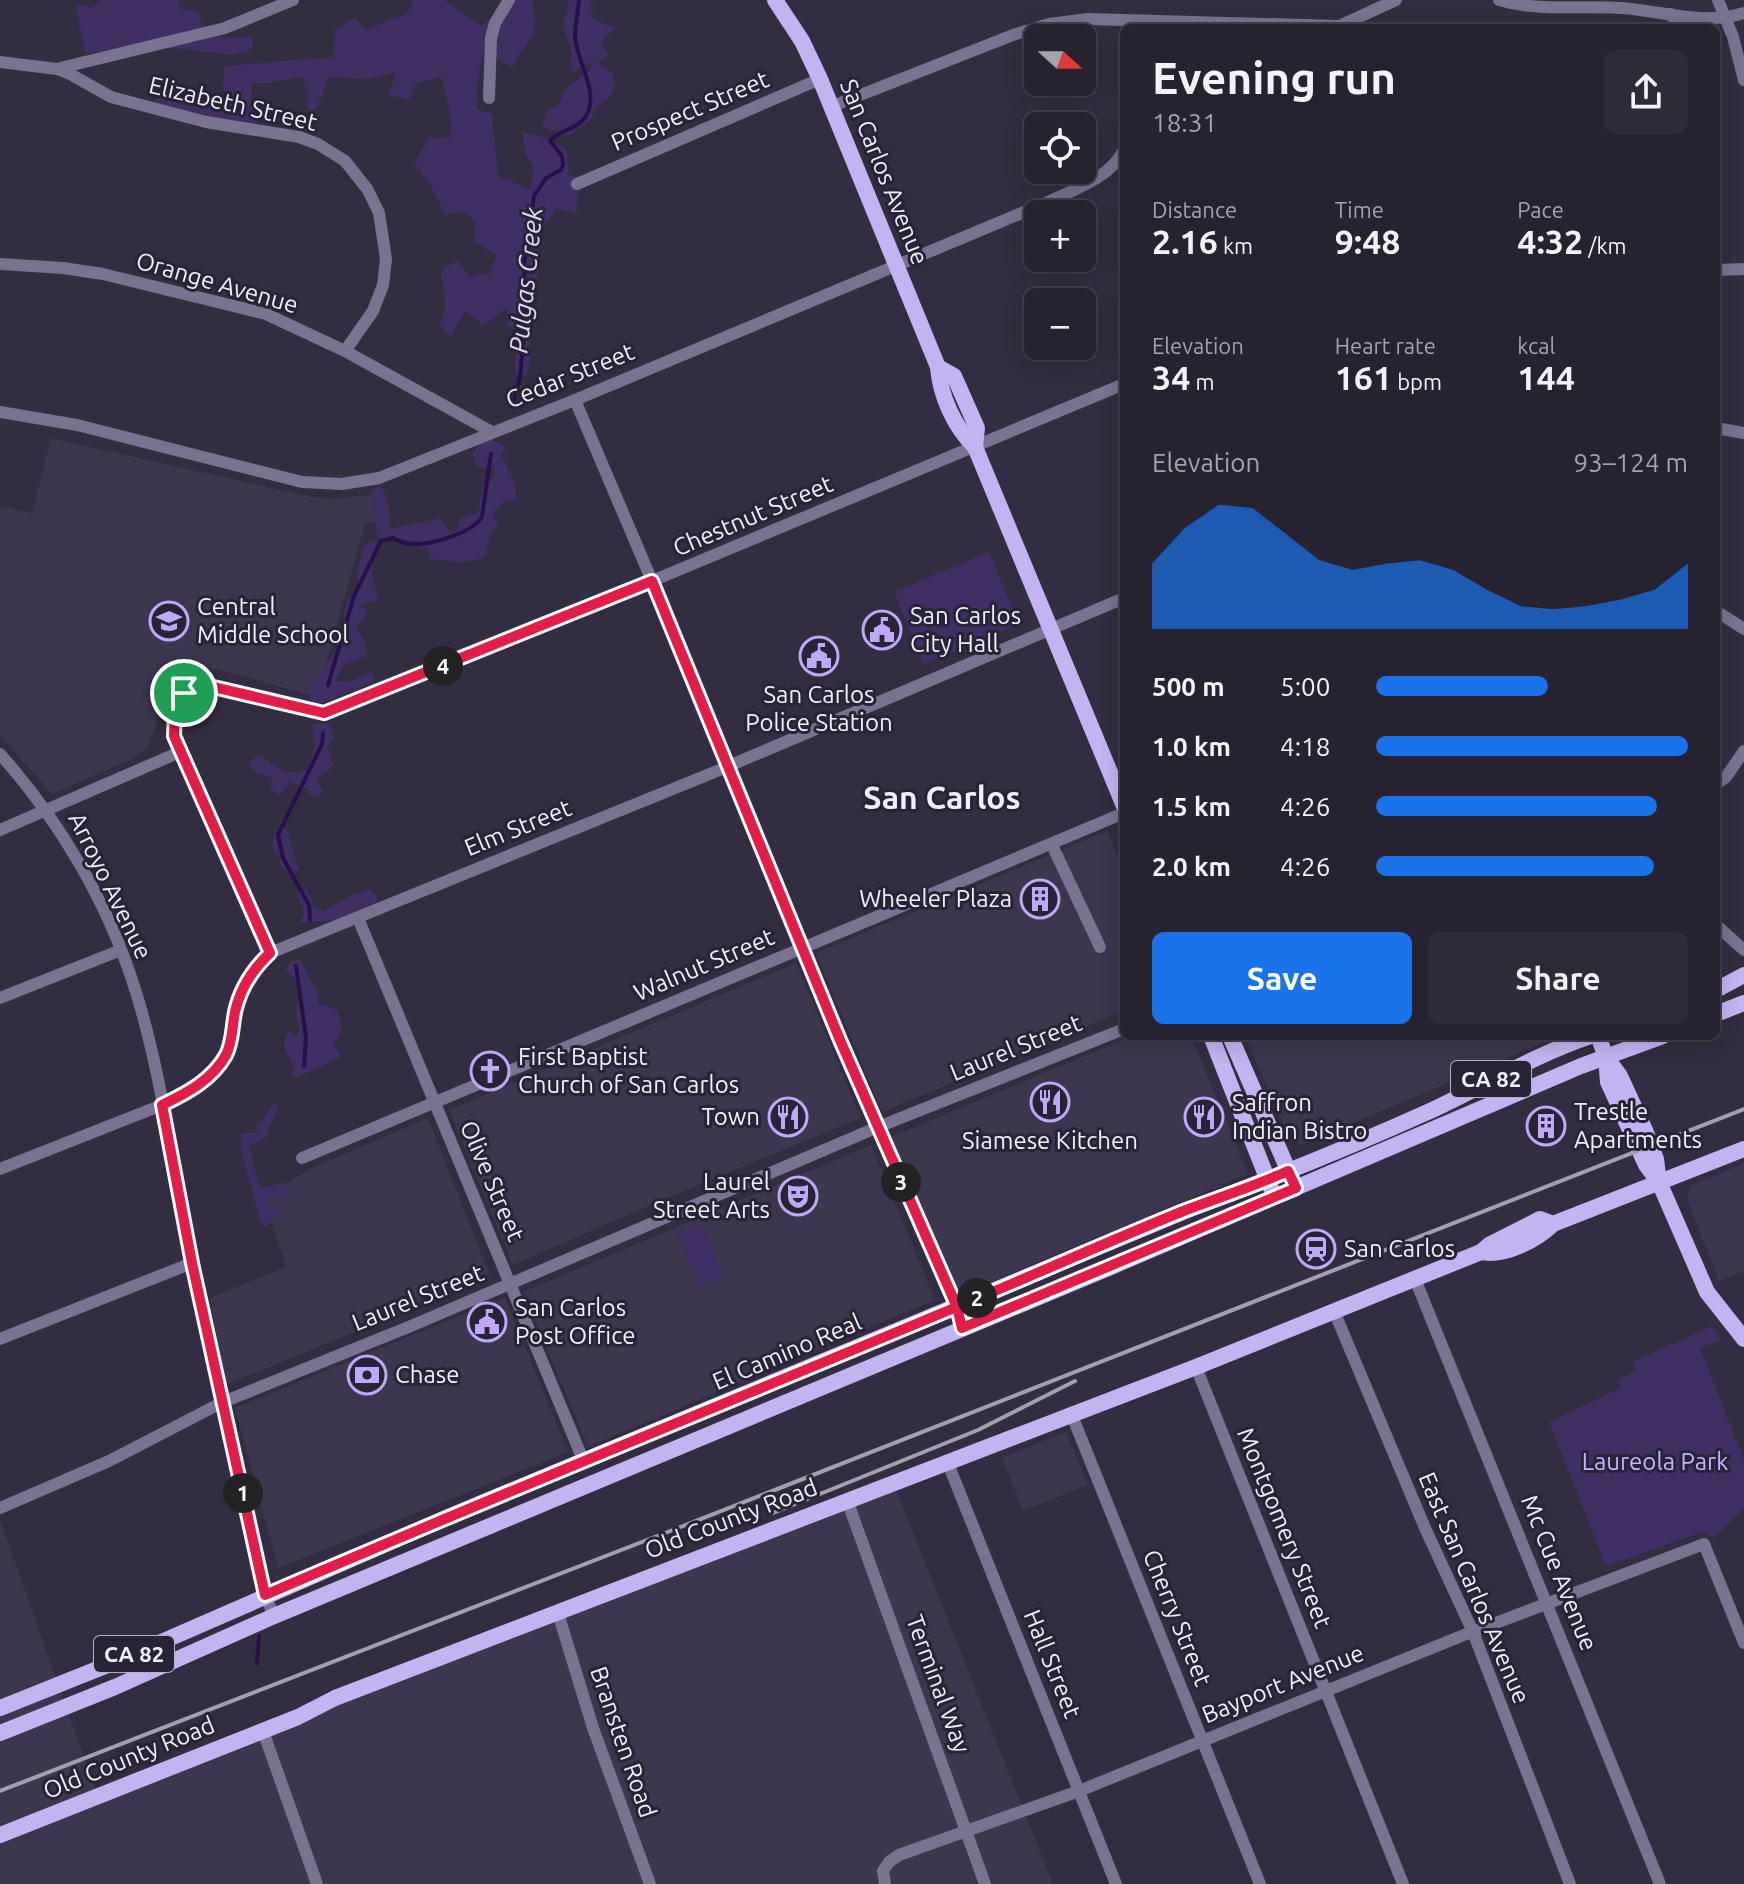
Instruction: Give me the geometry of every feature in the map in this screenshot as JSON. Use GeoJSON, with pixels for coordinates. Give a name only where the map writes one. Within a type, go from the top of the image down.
{"type":"FeatureCollection","features":[{"type":"Feature","properties":{"kind":"main road","name":"San Carlos Avenue"},"geometry":{"type":"LineString","coordinates":[[779,2],[820,79],[938,367],[940,383],[961,434],[975,447],[1120,796]]}},
{"type":"Feature","properties":{"kind":"main road"},"geometry":{"type":"LineString","coordinates":[[1720,988],[1744,975]]}},
{"type":"Feature","properties":{"kind":"main road"},"geometry":{"type":"LineString","coordinates":[[1720,1012],[1744,1003]]}},
{"type":"Feature","properties":{"kind":"main road"},"geometry":{"type":"LineString","coordinates":[[1213,1040],[1276,1196]]}},
{"type":"Feature","properties":{"kind":"main road"},"geometry":{"type":"LineString","coordinates":[[1232,1040],[1296,1188]]}},
{"type":"Feature","properties":{"kind":"main road","name":"El Camino Real"},"geometry":{"type":"LineString","coordinates":[[0,1708],[1185,1211],[1268,1180],[1434,1109],[1511,1069],[1581,1040]]}},
{"type":"Feature","properties":{"kind":"main road"},"geometry":{"type":"LineString","coordinates":[[1600,1040],[1645,1130],[1656,1159],[1659,1182],[1707,1292],[1733,1329],[1744,1339]]}},
{"type":"Feature","properties":{"kind":"main road","name":"El Camino Real"},"geometry":{"type":"LineString","coordinates":[[0,1733],[1581,1066],[1652,1040]]}},
{"type":"Feature","properties":{"kind":"main road","name":"Old County Road"},"geometry":{"type":"LineString","coordinates":[[0,1835],[263,1731],[335,1698],[1196,1367],[1481,1252],[1491,1254],[1511,1249],[1543,1234],[1553,1224],[1744,1149]]}},
{"type":"Feature","properties":{"kind":"main road"},"geometry":{"type":"LineString","coordinates":[[957,1307],[962,1328]]}},
{"type":"Feature","properties":{"kind":"main road"},"geometry":{"type":"LineString","coordinates":[[511,1517],[524,1501],[575,1480],[581,1475],[584,1462]]}},
{"type":"Feature","properties":{"kind":"street"},"geometry":{"type":"LineString","coordinates":[[57,69],[225,28],[293,0]]}},
{"type":"Feature","properties":{"kind":"street"},"geometry":{"type":"LineString","coordinates":[[489,98],[491,38],[495,23],[509,0]]}},
{"type":"Feature","properties":{"kind":"street"},"geometry":{"type":"LineString","coordinates":[[1343,24],[1396,0]]}},
{"type":"Feature","properties":{"kind":"street"},"geometry":{"type":"LineString","coordinates":[[1499,0],[1528,7],[1620,8],[1726,19]]}},
{"type":"Feature","properties":{"kind":"street"},"geometry":{"type":"LineString","coordinates":[[1718,0],[1744,80]]}},
{"type":"Feature","properties":{"kind":"street"},"geometry":{"type":"LineString","coordinates":[[1718,24],[1744,13]]}},
{"type":"Feature","properties":{"kind":"street"},"geometry":{"type":"LineString","coordinates":[[1671,14],[1677,24]]}},
{"type":"Feature","properties":{"kind":"street"},"geometry":{"type":"LineString","coordinates":[[830,107],[1013,35],[1049,24],[1088,19],[1263,24]]}},
{"type":"Feature","properties":{"kind":"street"},"geometry":{"type":"LineString","coordinates":[[1239,23],[1244,24]]}},
{"type":"Feature","properties":{"kind":"street","name":"Elizabeth Street"},"geometry":{"type":"LineString","coordinates":[[0,62],[57,69],[111,97],[206,122],[299,137],[318,144],[345,161],[368,190],[379,213],[386,259],[383,285],[373,311],[345,351]]}},
{"type":"Feature","properties":{"kind":"street","name":"Prospect Street"},"geometry":{"type":"LineString","coordinates":[[577,184],[820,79]]}},
{"type":"Feature","properties":{"kind":"street","name":"Cedar Street"},"geometry":{"type":"LineString","coordinates":[[0,412],[77,425],[284,478],[342,484],[379,478],[575,400],[1071,190],[1106,173],[1120,157]]}},
{"type":"Feature","properties":{"kind":"street","name":"Orange Avenue"},"geometry":{"type":"LineString","coordinates":[[0,264],[103,274],[278,319],[345,351],[492,432]]}},
{"type":"Feature","properties":{"kind":"street"},"geometry":{"type":"LineString","coordinates":[[1720,270],[1744,269]]}},
{"type":"Feature","properties":{"kind":"street","name":"Chestnut Street"},"geometry":{"type":"LineString","coordinates":[[180,752],[174,736],[175,711],[179,697],[189,687],[205,685],[324,713],[652,581],[1120,386]]}},
{"type":"Feature","properties":{"kind":"street"},"geometry":{"type":"LineString","coordinates":[[575,400],[878,1127],[957,1307]]}},
{"type":"Feature","properties":{"kind":"street"},"geometry":{"type":"LineString","coordinates":[[1720,429],[1744,433]]}},
{"type":"Feature","properties":{"kind":"street","name":"Elm Street"},"geometry":{"type":"LineString","coordinates":[[270,953],[729,766],[1120,600]]}},
{"type":"Feature","properties":{"kind":"street"},"geometry":{"type":"LineString","coordinates":[[1720,614],[1744,629]]}},
{"type":"Feature","properties":{"kind":"street"},"geometry":{"type":"LineString","coordinates":[[1720,781],[1744,751]]}},
{"type":"Feature","properties":{"kind":"street"},"geometry":{"type":"LineString","coordinates":[[0,830],[180,752],[270,953],[248,979],[235,1011],[233,1036],[226,1055],[208,1078],[162,1105],[0,1169]]}},
{"type":"Feature","properties":{"kind":"street","name":"Arroyo Avenue"},"geometry":{"type":"LineString","coordinates":[[0,754],[47,810],[88,880],[121,950],[138,1002],[265,1595],[274,1616]]}},
{"type":"Feature","properties":{"kind":"street","name":"Walnut Street"},"geometry":{"type":"LineString","coordinates":[[302,1158],[1120,815]]}},
{"type":"Feature","properties":{"kind":"street"},"geometry":{"type":"LineString","coordinates":[[1052,845],[1100,947]]}},
{"type":"Feature","properties":{"kind":"street","name":"Olive Street"},"geometry":{"type":"LineString","coordinates":[[358,918],[584,1462]]}},
{"type":"Feature","properties":{"kind":"street"},"geometry":{"type":"LineString","coordinates":[[1720,929],[1744,950]]}},
{"type":"Feature","properties":{"kind":"street"},"geometry":{"type":"LineString","coordinates":[[0,998],[121,950]]}},
{"type":"Feature","properties":{"kind":"street","name":"Laurel Street"},"geometry":{"type":"LineString","coordinates":[[0,1508],[109,1461],[223,1402],[574,1258],[878,1127],[1120,1031]]}},
{"type":"Feature","properties":{"kind":"street"},"geometry":{"type":"LineString","coordinates":[[0,1339],[192,1263]]}},
{"type":"Feature","properties":{"kind":"street","name":"Mc Cue Avenue"},"geometry":{"type":"LineString","coordinates":[[1415,1279],[1660,1884]]}},
{"type":"Feature","properties":{"kind":"street","name":"East San Carlos Avenue"},"geometry":{"type":"LineString","coordinates":[[1334,1311],[1420,1516],[1473,1632],[1570,1884]]}},
{"type":"Feature","properties":{"kind":"street","name":"Montgomery Street"},"geometry":{"type":"LineString","coordinates":[[1196,1367],[1403,1884]]}},
{"type":"Feature","properties":{"kind":"street","name":"Cherry Street"},"geometry":{"type":"LineString","coordinates":[[1071,1413],[1260,1884]]}},
{"type":"Feature","properties":{"kind":"street","name":"Hall Street"},"geometry":{"type":"LineString","coordinates":[[947,1461],[1116,1884]]}},
{"type":"Feature","properties":{"kind":"street","name":"Terminal Way"},"geometry":{"type":"LineString","coordinates":[[847,1500],[985,1884]]}},
{"type":"Feature","properties":{"kind":"street","name":"Bayport Avenue"},"geometry":{"type":"LineString","coordinates":[[884,1877],[889,1862],[899,1855],[1079,1791],[1326,1690],[1704,1544],[1744,1643]]}},
{"type":"Feature","properties":{"kind":"street","name":"Bransten Road"},"geometry":{"type":"LineString","coordinates":[[558,1613],[593,1728],[650,1884]]}},
{"type":"Feature","properties":{"kind":"street"},"geometry":{"type":"LineString","coordinates":[[263,1731],[317,1884]]}},
{"type":"Feature","properties":{"kind":"shaded area","name":"Central Middle School"},"geometry":{"type":"Polygon","coordinates":[[[51,438],[311,497],[332,499],[376,494],[380,520],[365,524],[317,697],[220,670],[186,672],[172,684],[147,748],[132,759],[52,794],[0,735],[0,506],[32,513],[51,438]]]}},
{"type":"Feature","properties":{"kind":"shaded area"},"geometry":{"type":"Polygon","coordinates":[[[1107,831],[1120,862],[1120,1013],[882,1112],[816,953],[1107,831]]]}},
{"type":"Feature","properties":{"kind":"shaded area"},"geometry":{"type":"Polygon","coordinates":[[[796,963],[861,1118],[513,1265],[449,1110],[796,963]]]}},
{"type":"Feature","properties":{"kind":"shaded area"},"geometry":{"type":"Polygon","coordinates":[[[1122,1040],[1193,1040],[1248,1174],[957,1296],[891,1137],[1122,1040]]]}},
{"type":"Feature","properties":{"kind":"shaded area"},"geometry":{"type":"Polygon","coordinates":[[[1247,1040],[1550,1040],[1301,1145],[1291,1141],[1247,1040]]]}},
{"type":"Feature","properties":{"kind":"shaded area"},"geometry":{"type":"Polygon","coordinates":[[[428,1118],[490,1276],[226,1385],[210,1298],[286,1267],[263,1196],[314,1167],[428,1118]]]}},
{"type":"Feature","properties":{"kind":"shaded area"},"geometry":{"type":"Polygon","coordinates":[[[871,1145],[935,1300],[588,1447],[523,1292],[871,1145]]]}},
{"type":"Feature","properties":{"kind":"shaded area"},"geometry":{"type":"Polygon","coordinates":[[[1744,1164],[1744,1271],[1719,1281],[1687,1199],[1692,1185],[1744,1164]]]}},
{"type":"Feature","properties":{"kind":"shaded area"},"geometry":{"type":"Polygon","coordinates":[[[505,1297],[568,1452],[278,1568],[235,1408],[505,1297]]]}},
{"type":"Feature","properties":{"kind":"shaded area"},"geometry":{"type":"Polygon","coordinates":[[[1066,1432],[1088,1485],[1023,1511],[1002,1458],[1066,1432]]]}},
{"type":"Feature","properties":{"kind":"shaded area"},"geometry":{"type":"Polygon","coordinates":[[[893,1482],[1053,1884],[0,1884],[0,1520],[98,1796],[893,1482]]]}},
{"type":"Feature","properties":{"kind":"green space"},"geometry":{"type":"Polygon","coordinates":[[[102,0],[179,0],[180,8],[199,13],[202,26],[192,31],[217,38],[253,37],[253,48],[234,55],[137,44],[85,54],[77,3],[91,8],[102,0]]]}},
{"type":"Feature","properties":{"kind":"green space"},"geometry":{"type":"Polygon","coordinates":[[[413,0],[444,0],[482,26],[491,18],[501,0],[532,0],[534,29],[512,67],[483,54],[478,77],[477,109],[492,114],[498,177],[531,189],[533,166],[525,154],[522,132],[541,136],[566,150],[569,174],[578,178],[577,212],[556,209],[533,244],[541,253],[530,321],[523,330],[530,353],[530,365],[525,377],[516,373],[517,336],[516,331],[508,326],[508,307],[483,325],[465,311],[451,336],[439,326],[446,306],[441,274],[446,266],[458,261],[470,277],[490,273],[497,255],[474,242],[475,222],[463,211],[446,215],[428,181],[414,163],[429,138],[451,137],[450,112],[441,77],[416,83],[409,100],[388,95],[396,72],[369,79],[329,77],[317,107],[311,113],[306,106],[309,97],[302,77],[251,83],[251,102],[262,110],[257,124],[228,122],[157,105],[156,97],[229,104],[223,85],[224,66],[334,57],[335,30],[355,17],[366,30],[408,13],[413,0]]]}},
{"type":"Feature","properties":{"kind":"green space"},"geometry":{"type":"Polygon","coordinates":[[[569,0],[594,0],[590,5],[594,19],[614,28],[601,41],[608,56],[598,63],[612,72],[616,84],[610,97],[598,106],[589,122],[567,136],[542,127],[548,109],[558,106],[565,90],[592,68],[588,62],[572,72],[571,47],[563,27],[569,0]]]}},
{"type":"Feature","properties":{"kind":"green space"},"geometry":{"type":"Polygon","coordinates":[[[492,439],[506,448],[501,455],[514,480],[516,500],[505,501],[492,514],[499,525],[490,533],[486,556],[466,562],[431,559],[427,547],[421,547],[414,540],[399,538],[391,541],[377,537],[372,492],[376,487],[383,488],[390,511],[390,529],[440,518],[451,533],[457,531],[459,519],[479,512],[482,487],[494,476],[495,466],[478,468],[472,454],[480,443],[492,439]]]}},
{"type":"Feature","properties":{"kind":"green space"},"geometry":{"type":"Polygon","coordinates":[[[374,540],[377,544],[372,558],[372,572],[379,600],[360,605],[368,613],[356,628],[364,640],[368,656],[344,664],[335,681],[348,682],[372,672],[374,682],[316,705],[311,700],[312,675],[319,679],[346,631],[346,605],[362,585],[357,579],[362,548],[374,540]]]}},
{"type":"Feature","properties":{"kind":"green space"},"geometry":{"type":"Polygon","coordinates":[[[989,552],[1019,624],[924,665],[894,592],[989,552]]]}},
{"type":"Feature","properties":{"kind":"green space"},"geometry":{"type":"Polygon","coordinates":[[[313,724],[329,724],[334,737],[328,746],[333,766],[316,780],[324,791],[318,797],[310,796],[307,789],[290,782],[280,796],[270,789],[272,778],[257,773],[248,765],[256,756],[284,771],[307,770],[315,746],[313,724]]]}},
{"type":"Feature","properties":{"kind":"green space"},"geometry":{"type":"Polygon","coordinates":[[[280,827],[287,829],[299,871],[286,871],[280,864],[280,856],[272,842],[280,827]]]}},
{"type":"Feature","properties":{"kind":"green space"},"geometry":{"type":"Polygon","coordinates":[[[306,888],[314,907],[324,911],[351,895],[371,889],[378,898],[374,906],[337,923],[331,920],[300,923],[304,913],[298,895],[306,888]]]}},
{"type":"Feature","properties":{"kind":"green space"},"geometry":{"type":"Polygon","coordinates":[[[300,960],[318,993],[318,1004],[337,1010],[341,1029],[332,1045],[340,1058],[296,1078],[291,1074],[295,1068],[285,1041],[289,1031],[297,1035],[300,1029],[296,1011],[301,993],[296,980],[285,969],[291,961],[300,960]]]}},
{"type":"Feature","properties":{"kind":"green space"},"geometry":{"type":"Polygon","coordinates":[[[273,1103],[279,1108],[267,1130],[269,1135],[249,1146],[260,1188],[283,1183],[288,1189],[284,1199],[271,1195],[268,1201],[279,1213],[266,1227],[257,1219],[241,1150],[241,1134],[257,1132],[256,1124],[262,1121],[273,1103]]]}},
{"type":"Feature","properties":{"kind":"green space"},"geometry":{"type":"Polygon","coordinates":[[[701,1223],[723,1276],[699,1286],[677,1233],[701,1223]]]}},
{"type":"Feature","properties":{"kind":"green space","name":"Laureola Park"},"geometry":{"type":"Polygon","coordinates":[[[1711,1326],[1721,1341],[1700,1348],[1744,1460],[1744,1508],[1714,1538],[1703,1532],[1606,1566],[1549,1422],[1620,1388],[1618,1380],[1636,1370],[1633,1362],[1711,1326]]]}},
{"type":"Feature","properties":{"kind":"waterway","name":"Pulgas Creek"},"geometry":{"type":"LineString","coordinates":[[513,403],[520,377],[526,312],[524,263],[534,196],[546,178],[561,170],[563,165],[562,156],[550,141],[583,121],[590,107],[589,87],[575,37],[579,0]]}},
{"type":"Feature","properties":{"kind":"waterway","name":"Pulgas Creek"},"geometry":{"type":"LineString","coordinates":[[328,685],[354,596],[381,541],[393,538],[413,544],[435,541],[458,534],[476,523],[482,517],[491,454]]}},
{"type":"Feature","properties":{"kind":"waterway","name":"Pulgas Creek"},"geometry":{"type":"LineString","coordinates":[[310,920],[309,905],[283,858],[278,835],[322,744],[323,733]]}},
{"type":"Feature","properties":{"kind":"waterway","name":"Pulgas Creek"},"geometry":{"type":"LineString","coordinates":[[296,966],[306,1038],[304,1066]]}},
{"type":"Feature","properties":{"kind":"waterway","name":"Pulgas Creek"},"geometry":{"type":"LineString","coordinates":[[257,1663],[259,1636]]}},
{"type":"Feature","properties":{"kind":"railway"},"geometry":{"type":"LineString","coordinates":[[0,1791],[1744,1109]]}},
{"type":"Feature","properties":{"kind":"railway"},"geometry":{"type":"LineString","coordinates":[[773,1513],[978,1430],[1075,1381]]}},
{"type":"Feature","properties":{"kind":"place","name":"Central Middle School"},"geometry":{"type":"Point","coordinates":[169,621]}},
{"type":"Feature","properties":{"kind":"place","name":"San Carlos City Hall"},"geometry":{"type":"Point","coordinates":[882,630]}},
{"type":"Feature","properties":{"kind":"place","name":"San Carlos Police Station"},"geometry":{"type":"Point","coordinates":[819,656]}},
{"type":"Feature","properties":{"kind":"place","name":"Wheeler Plaza"},"geometry":{"type":"Point","coordinates":[1040,899]}},
{"type":"Feature","properties":{"kind":"place","name":"First Baptist Church of San Carlos"},"geometry":{"type":"Point","coordinates":[490,1071]}},
{"type":"Feature","properties":{"kind":"place","name":"Siamese Kitchen"},"geometry":{"type":"Point","coordinates":[1050,1102]}},
{"type":"Feature","properties":{"kind":"place","name":"Town"},"geometry":{"type":"Point","coordinates":[788,1117]}},
{"type":"Feature","properties":{"kind":"place","name":"Saffron Indian Bistro"},"geometry":{"type":"Point","coordinates":[1204,1117]}},
{"type":"Feature","properties":{"kind":"place","name":"Trestle Apartments"},"geometry":{"type":"Point","coordinates":[1546,1126]}},
{"type":"Feature","properties":{"kind":"place","name":"Laurel Street Arts"},"geometry":{"type":"Point","coordinates":[798,1196]}},
{"type":"Feature","properties":{"kind":"place","name":"San Carlos"},"geometry":{"type":"Point","coordinates":[1316,1249]}},
{"type":"Feature","properties":{"kind":"place","name":"San Carlos Post Office"},"geometry":{"type":"Point","coordinates":[487,1322]}},
{"type":"Feature","properties":{"kind":"place","name":"Chase"},"geometry":{"type":"Point","coordinates":[367,1375]}},
{"type":"Feature","properties":{"kind":"district","name":"San Carlos"},"geometry":{"type":"Point","coordinates":[942,798]}},
{"type":"Feature","properties":{"kind":"route"},"geometry":{"type":"LineString","coordinates":[[184,693],[179,697],[175,711],[174,736],[270,953],[248,979],[235,1011],[233,1036],[226,1055],[208,1078],[162,1105],[192,1263],[265,1595],[448,1517],[905,1329],[957,1307],[1003,1287],[1185,1211],[1288,1171],[1296,1188],[962,1328],[957,1307],[840,1040],[652,581],[324,713],[205,685],[189,687],[184,693]]}}]}
